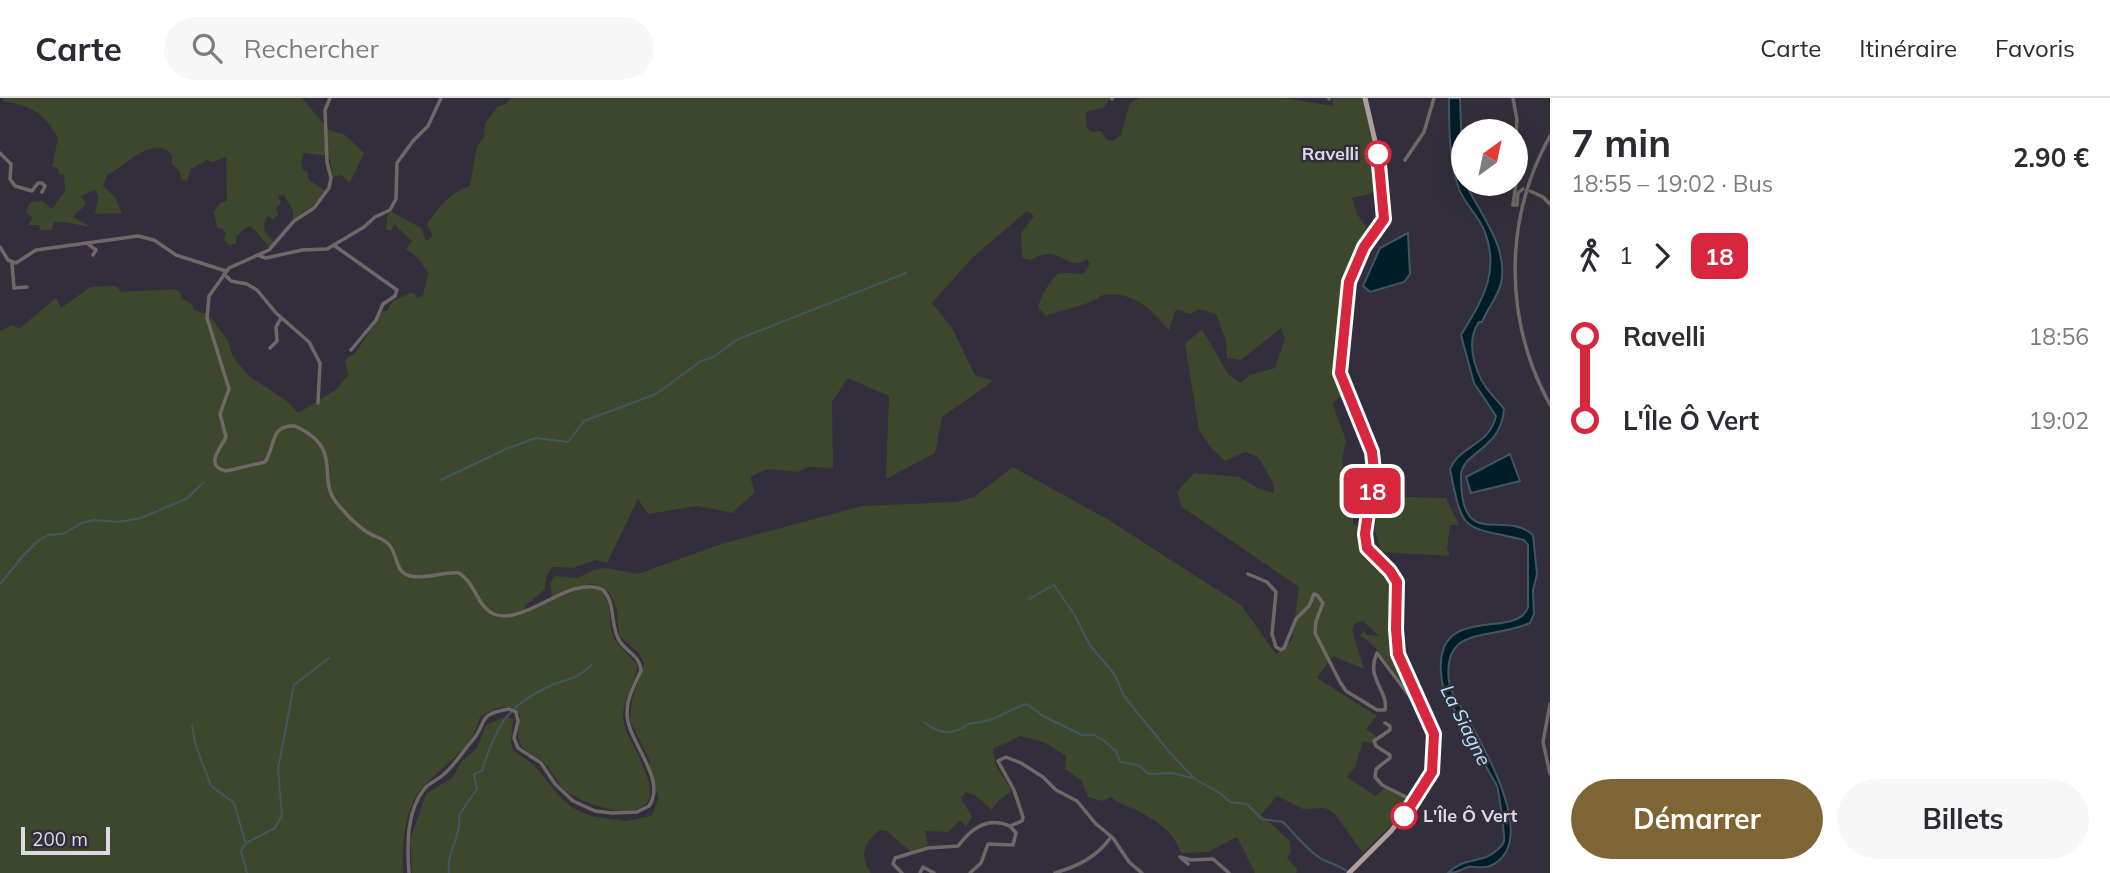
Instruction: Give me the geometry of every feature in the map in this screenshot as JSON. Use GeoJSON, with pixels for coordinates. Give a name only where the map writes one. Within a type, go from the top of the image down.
{"type":"FeatureCollection","features":[{"type":"Feature","properties":{"kind":"main road"},"geometry":{"type":"LineString","coordinates":[[1352,872],[1391,831],[1414,801],[1433,766],[1435,744],[1432,728],[1398,654],[1397,582],[1390,571],[1370,553],[1366,543],[1374,465],[1370,444],[1340,373],[1349,282],[1364,247],[1384,219],[1385,209],[1379,184],[1378,154],[1365,98]]}},
{"type":"Feature","properties":{"kind":"street"},"geometry":{"type":"LineString","coordinates":[[260,256],[273,247],[294,221],[314,208],[329,188],[331,178],[327,162],[324,110],[330,98]]}},
{"type":"Feature","properties":{"kind":"street"},"geometry":{"type":"LineString","coordinates":[[409,873],[408,835],[425,789],[444,774],[472,742],[485,716],[505,709],[514,711],[518,716],[514,738],[517,748],[541,763],[560,790],[580,806],[595,811],[630,813],[645,809],[653,800],[654,792],[647,762],[629,727],[626,713],[640,666],[636,656],[619,640],[609,596],[599,587],[585,586],[517,613],[502,616],[490,611],[468,580],[458,573],[411,576],[401,570],[390,546],[363,530],[334,500],[329,486],[327,456],[300,428],[280,428],[273,435],[271,453],[265,461],[226,471],[217,467],[215,454],[226,435],[220,414],[227,401],[229,389],[207,318],[212,289],[233,264],[260,256],[327,249],[393,207],[396,199],[397,163],[412,141],[428,126],[441,98]]}},
{"type":"Feature","properties":{"kind":"street"},"geometry":{"type":"LineString","coordinates":[[1405,160],[1423,132],[1434,98]]}},
{"type":"Feature","properties":{"kind":"street"},"geometry":{"type":"LineString","coordinates":[[1513,98],[1517,119]]}},
{"type":"Feature","properties":{"kind":"street"},"geometry":{"type":"LineString","coordinates":[[1550,136],[1526,193],[1517,235],[1514,272],[1517,312],[1525,346],[1550,405]]}},
{"type":"Feature","properties":{"kind":"street"},"geometry":{"type":"LineString","coordinates":[[0,153],[11,164],[10,179],[15,186],[32,191],[38,183],[42,183],[45,186],[42,192]]}},
{"type":"Feature","properties":{"kind":"street"},"geometry":{"type":"LineString","coordinates":[[1530,191],[1550,204]]}},
{"type":"Feature","properties":{"kind":"street"},"geometry":{"type":"LineString","coordinates":[[1514,196],[1513,205],[1517,205],[1518,196]]}},
{"type":"Feature","properties":{"kind":"street"},"geometry":{"type":"LineString","coordinates":[[12,262],[19,261],[36,250],[131,236],[147,238],[176,255],[225,272],[231,281],[247,284],[257,290],[281,318],[309,342],[320,363],[318,404]]}},
{"type":"Feature","properties":{"kind":"street"},"geometry":{"type":"LineString","coordinates":[[87,243],[96,250],[93,255]]}},
{"type":"Feature","properties":{"kind":"street"},"geometry":{"type":"LineString","coordinates":[[335,246],[397,290],[395,296],[383,304],[376,320],[351,350]]}},
{"type":"Feature","properties":{"kind":"street"},"geometry":{"type":"LineString","coordinates":[[0,247],[12,262],[14,288],[27,288]]}},
{"type":"Feature","properties":{"kind":"street"},"geometry":{"type":"LineString","coordinates":[[270,348],[277,341],[276,327],[281,318]]}},
{"type":"Feature","properties":{"kind":"street"},"geometry":{"type":"LineString","coordinates":[[1248,574],[1266,582],[1276,592],[1272,634],[1276,647],[1281,650],[1284,648],[1298,615],[1309,606],[1314,594],[1317,594],[1323,603],[1315,621],[1315,633],[1346,691],[1377,710],[1385,710],[1386,701],[1375,682],[1377,653],[1417,706],[1423,708]]}},
{"type":"Feature","properties":{"kind":"street"},"geometry":{"type":"LineString","coordinates":[[1550,704],[1543,742],[1550,774]]}},
{"type":"Feature","properties":{"kind":"street"},"geometry":{"type":"LineString","coordinates":[[1385,723],[1390,726],[1390,730],[1374,741],[1376,746],[1390,754],[1390,758],[1376,769],[1375,777],[1382,785],[1414,801]]}},
{"type":"Feature","properties":{"kind":"street"},"geometry":{"type":"LineString","coordinates":[[902,873],[893,864],[895,858],[922,849],[958,846],[964,836],[989,822],[1010,825],[1022,821],[1014,790],[998,761],[1006,757],[1043,777],[1056,790],[1077,801],[1096,824],[1111,836],[1129,862],[1142,873]]}},
{"type":"Feature","properties":{"kind":"street"},"geometry":{"type":"LineString","coordinates":[[970,873],[981,863],[988,844],[1013,845],[1016,833],[1010,825]]}},
{"type":"Feature","properties":{"kind":"street"},"geometry":{"type":"LineString","coordinates":[[1055,873],[1071,869],[1088,859],[1111,836]]}},
{"type":"Feature","properties":{"kind":"street"},"geometry":{"type":"LineString","coordinates":[[1188,864],[1180,857],[1191,860],[1204,858],[1221,863],[1229,873]]}},
{"type":"Feature","properties":{"kind":"street"},"geometry":{"type":"LineString","coordinates":[[920,871],[926,867],[933,873]]}},
{"type":"Feature","properties":{"kind":"green space"},"geometry":{"type":"Polygon","coordinates":[[[3,98],[302,98],[329,130],[345,135],[364,153],[350,183],[341,175],[333,177],[329,156],[304,153],[301,162],[303,171],[307,171],[309,180],[325,190],[313,206],[293,219],[293,211],[284,195],[278,196],[281,203],[276,208],[278,215],[272,219],[268,216],[264,223],[265,232],[274,242],[270,248],[251,226],[236,237],[236,244],[228,245],[223,238],[226,234],[223,229],[217,228],[214,212],[220,203],[227,201],[226,157],[213,162],[207,160],[191,169],[187,181],[182,180],[179,170],[172,165],[172,155],[165,149],[156,148],[139,154],[107,175],[103,186],[115,197],[122,213],[95,214],[98,196],[95,190],[81,196],[86,204],[73,217],[91,227],[54,222],[52,230],[40,230],[39,225],[28,225],[33,218],[26,213],[30,202],[42,201],[52,209],[65,191],[64,175],[59,174],[58,168],[52,167],[58,138],[42,116],[22,105],[3,101],[3,98]]]}},
{"type":"Feature","properties":{"kind":"green space"},"geometry":{"type":"Polygon","coordinates":[[[510,98],[1110,98],[1103,108],[1086,112],[1086,126],[1091,132],[1101,131],[1106,139],[1113,141],[1121,135],[1130,103],[1139,98],[1283,98],[1333,106],[1332,98],[1363,98],[1376,160],[1377,192],[1352,198],[1357,214],[1370,232],[1345,283],[1337,374],[1345,394],[1332,403],[1346,440],[1342,459],[1345,482],[1353,507],[1353,524],[1363,529],[1367,552],[1387,570],[1395,583],[1394,640],[1410,691],[1379,652],[1360,636],[1363,631],[1367,635],[1379,636],[1363,621],[1355,623],[1352,630],[1364,669],[1333,656],[1317,678],[1377,716],[1366,729],[1377,737],[1370,743],[1363,741],[1355,767],[1347,777],[1375,796],[1386,787],[1410,800],[1396,820],[1363,853],[1334,813],[1325,808],[1303,809],[1277,796],[1261,815],[1290,841],[1291,851],[1287,858],[1298,870],[1296,873],[1255,873],[1237,837],[1208,852],[1181,853],[1169,833],[1150,818],[1111,797],[1102,801],[1088,797],[1081,780],[1065,769],[1066,756],[1044,742],[1020,736],[993,749],[996,766],[1012,791],[997,802],[992,810],[976,796],[966,792],[961,798],[972,817],[966,827],[960,820],[948,832],[925,831],[928,845],[911,852],[887,831],[880,830],[870,839],[865,849],[865,861],[871,873],[412,873],[410,840],[426,794],[453,777],[462,761],[477,748],[486,725],[505,717],[513,719],[513,750],[534,765],[561,798],[573,808],[590,816],[626,821],[651,816],[659,798],[650,774],[650,761],[630,721],[632,700],[644,664],[639,653],[619,636],[617,610],[610,593],[592,583],[552,597],[550,583],[555,576],[577,578],[596,569],[607,568],[638,574],[721,544],[862,506],[956,502],[974,497],[1013,467],[1107,519],[1241,605],[1276,654],[1292,640],[1299,587],[1182,507],[1177,492],[1194,473],[1239,477],[1258,488],[1274,493],[1273,483],[1258,457],[1245,452],[1225,461],[1211,448],[1199,430],[1185,344],[1202,329],[1228,374],[1241,383],[1250,375],[1275,368],[1285,339],[1281,328],[1241,360],[1227,358],[1226,341],[1216,314],[1199,309],[1190,314],[1176,309],[1169,331],[1139,302],[1121,295],[1100,296],[1090,302],[1046,316],[1038,307],[1053,278],[1060,273],[1084,274],[1090,263],[1087,259],[1073,263],[1050,254],[1031,260],[1022,258],[1021,233],[1034,216],[1027,211],[972,258],[932,303],[952,328],[975,375],[993,381],[942,417],[935,453],[886,479],[889,396],[848,378],[832,402],[833,468],[808,467],[797,472],[767,469],[750,477],[755,492],[732,513],[698,506],[648,514],[638,499],[607,563],[595,560],[573,568],[552,567],[546,577],[545,589],[525,606],[525,611],[582,588],[598,588],[603,593],[615,639],[637,665],[623,719],[649,785],[648,801],[641,807],[620,811],[607,809],[582,800],[565,790],[545,764],[521,745],[518,734],[520,714],[506,707],[480,717],[464,747],[416,796],[405,829],[403,873],[0,873],[0,331],[13,325],[19,329],[56,298],[61,308],[90,287],[116,286],[122,292],[175,289],[180,292],[182,299],[192,304],[194,310],[209,315],[227,339],[233,357],[249,376],[288,402],[298,413],[337,389],[348,375],[345,361],[354,355],[383,311],[387,311],[393,301],[412,292],[418,298],[423,295],[428,273],[419,259],[406,249],[412,241],[394,224],[391,231],[386,229],[388,213],[392,212],[421,228],[426,241],[433,236],[427,224],[451,196],[470,186],[477,146],[484,137],[485,124],[497,107],[507,103],[510,98]]]}},
{"type":"Feature","properties":{"kind":"green space"},"geometry":{"type":"Polygon","coordinates":[[[1378,496],[1446,498],[1459,525],[1450,525],[1447,549],[1450,556],[1381,552],[1375,531],[1378,496]]]}},
{"type":"Feature","properties":{"kind":"water"},"geometry":{"type":"Polygon","coordinates":[[[1449,98],[1460,98],[1461,119],[1451,119],[1451,152],[1449,98]]]}},
{"type":"Feature","properties":{"kind":"water","name":"La Siagne"},"geometry":{"type":"Polygon","coordinates":[[[1463,196],[1472,196],[1501,256],[1501,283],[1482,322],[1479,322],[1475,330],[1472,350],[1482,380],[1504,409],[1496,433],[1463,467],[1463,499],[1468,513],[1475,521],[1509,525],[1533,535],[1537,574],[1533,590],[1534,614],[1530,623],[1470,638],[1459,644],[1452,653],[1448,667],[1450,688],[1486,752],[1498,780],[1508,807],[1511,832],[1506,853],[1490,866],[1468,867],[1448,873],[1460,864],[1492,854],[1501,846],[1504,838],[1497,786],[1444,691],[1441,662],[1446,643],[1458,632],[1520,617],[1528,607],[1528,545],[1524,540],[1477,529],[1469,524],[1458,506],[1450,469],[1460,455],[1487,434],[1496,416],[1474,383],[1461,335],[1482,297],[1490,272],[1489,245],[1478,219],[1463,196]]]}},
{"type":"Feature","properties":{"kind":"water"},"geometry":{"type":"Polygon","coordinates":[[[1408,233],[1410,274],[1404,282],[1370,292],[1363,286],[1380,248],[1408,233]]]}},
{"type":"Feature","properties":{"kind":"water"},"geometry":{"type":"Polygon","coordinates":[[[1510,454],[1520,481],[1471,493],[1466,477],[1510,454]]]}},
{"type":"Feature","properties":{"kind":"waterway"},"geometry":{"type":"LineString","coordinates":[[441,480],[536,438],[568,442],[584,421],[656,394],[701,361],[714,357],[736,340],[906,273]]}},
{"type":"Feature","properties":{"kind":"waterway"},"geometry":{"type":"LineString","coordinates":[[0,584],[22,557],[48,535],[63,534],[82,523],[94,520],[118,522],[141,518],[186,499],[203,483]]}},
{"type":"Feature","properties":{"kind":"waterway"},"geometry":{"type":"LineString","coordinates":[[1029,599],[1054,585],[1074,614],[1089,644],[1115,675],[1124,696],[1195,779],[1230,802],[1247,804],[1262,819],[1283,822],[1315,855],[1347,871]]}},
{"type":"Feature","properties":{"kind":"waterway"},"geometry":{"type":"LineString","coordinates":[[247,873],[241,851],[246,843],[275,828],[282,815],[278,769],[294,685],[329,658]]}},
{"type":"Feature","properties":{"kind":"waterway"},"geometry":{"type":"LineString","coordinates":[[449,873],[459,815],[477,789],[474,774],[482,771],[493,741],[506,718],[524,700],[552,685],[577,676],[591,665]]}},
{"type":"Feature","properties":{"kind":"waterway"},"geometry":{"type":"LineString","coordinates":[[924,722],[941,731],[952,732],[1027,704],[1043,716],[1082,735],[1094,735],[1103,740],[1116,751],[1120,762],[1138,765],[1149,774],[1172,773],[1192,778]]}},
{"type":"Feature","properties":{"kind":"waterway"},"geometry":{"type":"LineString","coordinates":[[192,725],[195,743],[211,786],[234,803],[245,841]]}},
{"type":"Feature","properties":{"kind":"bus line","name":"18"},"geometry":{"type":"LineString","coordinates":[[1378,154],[1384,219],[1364,247],[1349,282],[1340,373],[1372,452],[1374,471],[1365,534],[1367,548],[1397,582],[1398,654],[1434,734],[1432,772],[1404,816]]}},
{"type":"Feature","properties":{"kind":"place","name":"Ravelli"},"geometry":{"type":"Point","coordinates":[1378,154]}},
{"type":"Feature","properties":{"kind":"place","name":"L'Île Ô Vert"},"geometry":{"type":"Point","coordinates":[1404,816]}}]}
